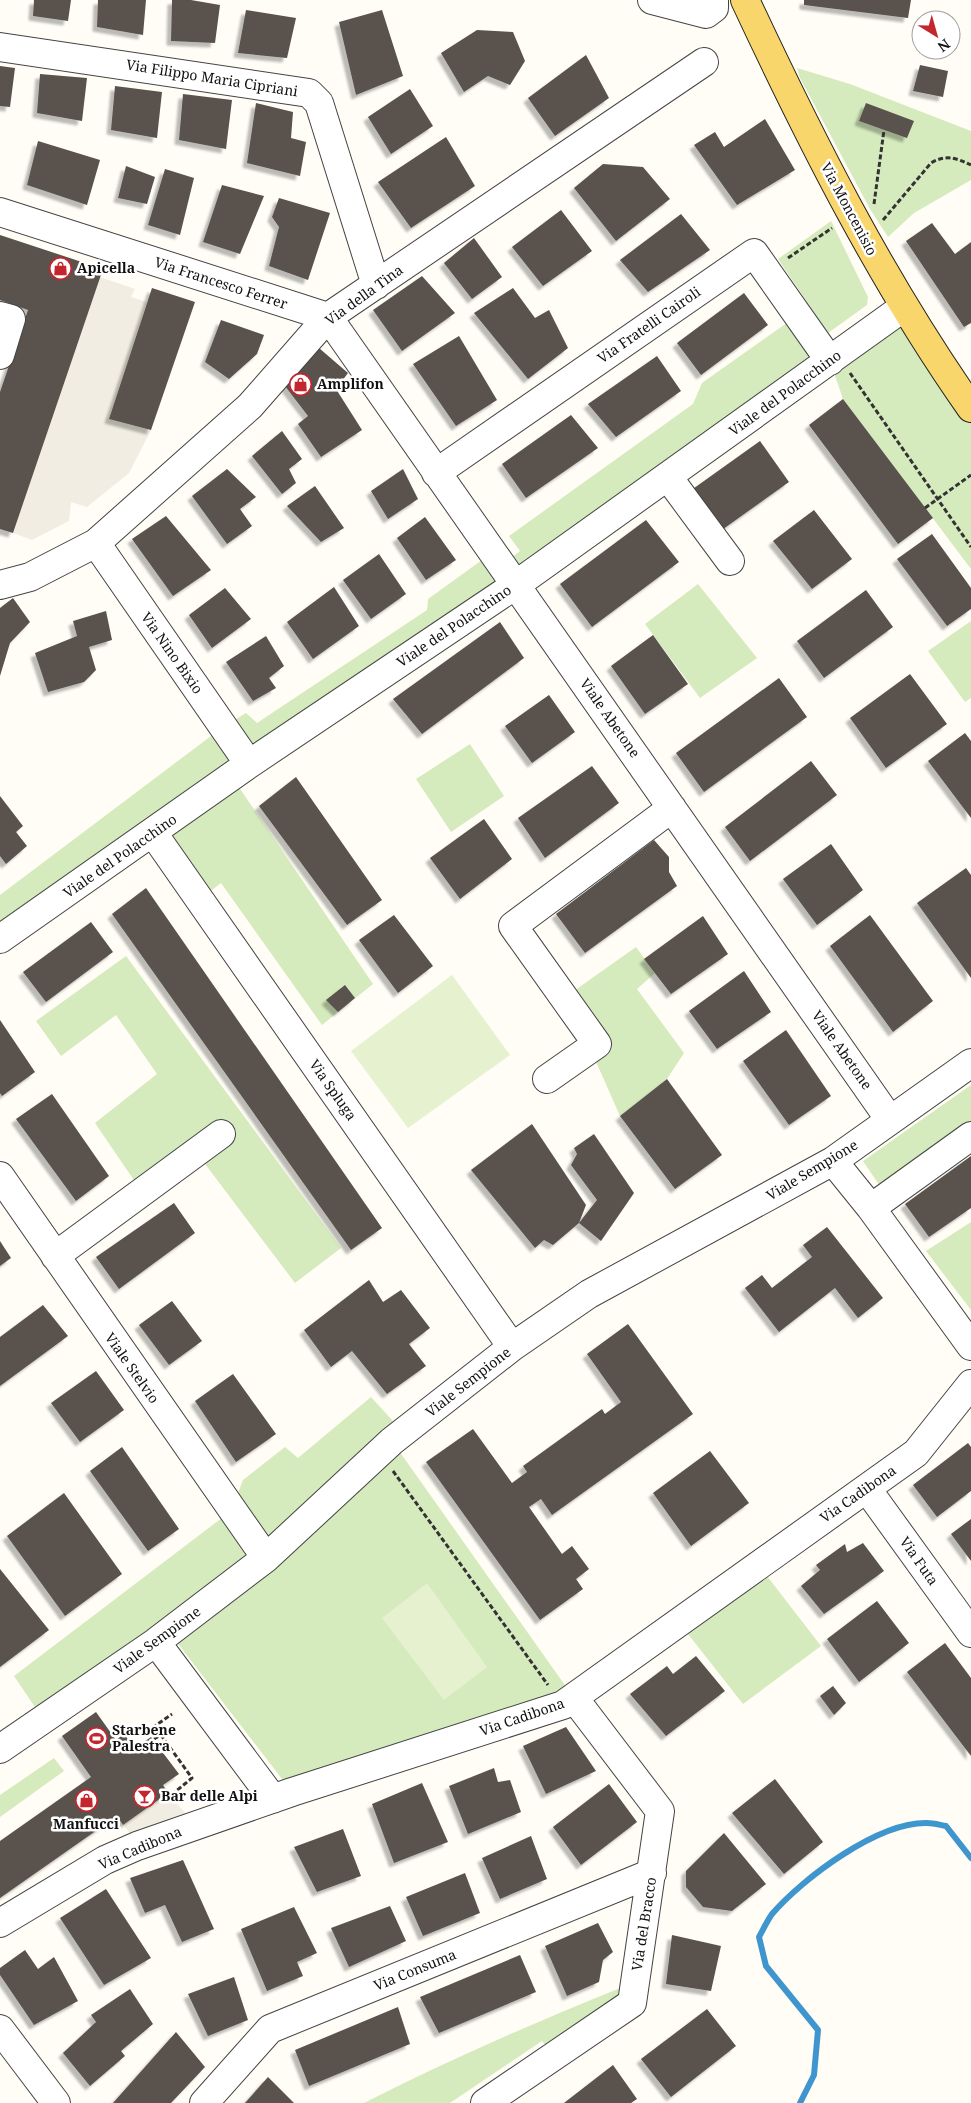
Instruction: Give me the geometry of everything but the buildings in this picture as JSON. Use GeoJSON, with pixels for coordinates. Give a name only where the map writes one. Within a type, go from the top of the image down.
{"type":"FeatureCollection","features":[{"type":"Feature","properties":{"kind":"main road","name":"Via Moncenisio"},"geometry":{"type":"LineString","coordinates":[[746,0],[829,172],[904,307],[971,408]]}},
{"type":"Feature","properties":{"kind":"street"},"geometry":{"type":"LineString","coordinates":[[652,0],[706,14],[714,8],[714,0]]}},
{"type":"Feature","properties":{"kind":"street","name":"Via Filippo Maria Cipriani"},"geometry":{"type":"LineString","coordinates":[[0,46],[309,93],[319,103],[376,285]]}},
{"type":"Feature","properties":{"kind":"street","name":"Via della Tina"},"geometry":{"type":"LineString","coordinates":[[0,585],[30,577],[96,543],[250,406],[328,317],[704,62]]}},
{"type":"Feature","properties":{"kind":"street","name":"Via Francesco Ferrer"},"geometry":{"type":"LineString","coordinates":[[0,212],[328,317]]}},
{"type":"Feature","properties":{"kind":"street","name":"Via Fratelli Cairoli"},"geometry":{"type":"LineString","coordinates":[[436,473],[754,252],[834,358]]}},
{"type":"Feature","properties":{"kind":"street","name":"Viale del Polacchino"},"geometry":{"type":"LineString","coordinates":[[0,940],[248,764],[517,584],[904,307]]}},
{"type":"Feature","properties":{"kind":"street"},"geometry":{"type":"LineString","coordinates":[[0,316],[11,319],[0,355]]}},
{"type":"Feature","properties":{"kind":"street","name":"Viale Abetone"},"geometry":{"type":"LineString","coordinates":[[328,317],[436,473],[517,584],[890,1120]]}},
{"type":"Feature","properties":{"kind":"street"},"geometry":{"type":"LineString","coordinates":[[668,477],[730,561]]}},
{"type":"Feature","properties":{"kind":"street","name":"Via Nino Bixio"},"geometry":{"type":"LineString","coordinates":[[96,543],[248,764]]}},
{"type":"Feature","properties":{"kind":"street"},"geometry":{"type":"LineString","coordinates":[[548,1079],[597,1044],[513,926],[672,808]]}},
{"type":"Feature","properties":{"kind":"street","name":"Via Spluga"},"geometry":{"type":"LineString","coordinates":[[153,833],[512,1347]]}},
{"type":"Feature","properties":{"kind":"street","name":"Viale Sempione"},"geometry":{"type":"LineString","coordinates":[[0,1749],[156,1642],[266,1558],[379,1453],[512,1347],[589,1294],[833,1161],[971,1063]]}},
{"type":"Feature","properties":{"kind":"street"},"geometry":{"type":"LineString","coordinates":[[55,1256],[221,1134]]}},
{"type":"Feature","properties":{"kind":"street"},"geometry":{"type":"LineString","coordinates":[[871,1208],[971,1136]]}},
{"type":"Feature","properties":{"kind":"street"},"geometry":{"type":"LineString","coordinates":[[833,1161],[871,1208],[971,1346]]}},
{"type":"Feature","properties":{"kind":"street","name":"Viale Stelvio"},"geometry":{"type":"LineString","coordinates":[[0,1176],[266,1558]]}},
{"type":"Feature","properties":{"kind":"street","name":"Via Cadibona"},"geometry":{"type":"LineString","coordinates":[[0,1923],[113,1857],[146,1842],[568,1701],[756,1565],[916,1453],[971,1384]]}},
{"type":"Feature","properties":{"kind":"street","name":"Via Futa"},"geometry":{"type":"LineString","coordinates":[[867,1489],[968,1622]]}},
{"type":"Feature","properties":{"kind":"street"},"geometry":{"type":"LineString","coordinates":[[156,1642],[273,1799]]}},
{"type":"Feature","properties":{"kind":"street","name":"Via del Bracco"},"geometry":{"type":"LineString","coordinates":[[485,2103],[632,2003],[660,1811],[568,1701]]}},
{"type":"Feature","properties":{"kind":"street","name":"Via Consuma"},"geometry":{"type":"LineString","coordinates":[[204,2103],[270,2029],[652,1873]]}},
{"type":"Feature","properties":{"kind":"street"},"geometry":{"type":"LineString","coordinates":[[0,2029],[56,2103]]}},
{"type":"Feature","properties":{"kind":"path"},"geometry":{"type":"LineString","coordinates":[[874,205],[884,130]]}},
{"type":"Feature","properties":{"kind":"path"},"geometry":{"type":"LineString","coordinates":[[880,225],[931,163],[939,158],[950,156],[971,165]]}},
{"type":"Feature","properties":{"kind":"path"},"geometry":{"type":"LineString","coordinates":[[768,271],[834,226]]}},
{"type":"Feature","properties":{"kind":"path"},"geometry":{"type":"LineString","coordinates":[[834,358],[938,498],[971,547]]}},
{"type":"Feature","properties":{"kind":"path"},"geometry":{"type":"LineString","coordinates":[[925,508],[971,476]]}},
{"type":"Feature","properties":{"kind":"path"},"geometry":{"type":"LineString","coordinates":[[379,1453],[568,1701]]}},
{"type":"Feature","properties":{"kind":"path"},"geometry":{"type":"LineString","coordinates":[[170,1796],[192,1778],[155,1726],[172,1714]]}},
{"type":"Feature","properties":{"kind":"path"},"geometry":{"type":"LineString","coordinates":[[154,1740],[161,1735]]}},
{"type":"Feature","properties":{"kind":"green space"},"geometry":{"type":"Polygon","coordinates":[[[797,68],[850,84],[971,131],[971,180],[914,213],[888,237],[870,209],[800,78],[797,68]]]}},
{"type":"Feature","properties":{"kind":"green space"},"geometry":{"type":"Polygon","coordinates":[[[831,221],[868,297],[867,305],[828,333],[778,259],[831,221]]]}},
{"type":"Feature","properties":{"kind":"green space"},"geometry":{"type":"Polygon","coordinates":[[[904,307],[971,408],[971,569],[843,399],[830,361],[904,307]]]}},
{"type":"Feature","properties":{"kind":"green space"},"geometry":{"type":"Polygon","coordinates":[[[798,315],[830,361],[232,777],[373,984],[322,1025],[221,883],[199,900],[153,834],[0,939],[0,895],[223,727],[246,713],[257,723],[427,610],[428,599],[493,552],[503,564],[520,551],[509,536],[693,404],[702,383],[798,315]]]}},
{"type":"Feature","properties":{"kind":"green space"},"geometry":{"type":"Polygon","coordinates":[[[698,584],[757,658],[700,698],[645,624],[698,584]]]}},
{"type":"Feature","properties":{"kind":"green space"},"geometry":{"type":"Polygon","coordinates":[[[971,621],[971,698],[965,702],[928,651],[971,621]]]}},
{"type":"Feature","properties":{"kind":"green space"},"geometry":{"type":"Polygon","coordinates":[[[470,744],[504,796],[451,832],[416,779],[470,744]]]}},
{"type":"Feature","properties":{"kind":"green space"},"geometry":{"type":"Polygon","coordinates":[[[636,947],[655,973],[637,989],[684,1053],[667,1079],[620,1116],[590,1048],[564,998],[636,947]]]}},
{"type":"Feature","properties":{"kind":"green space"},"geometry":{"type":"Polygon","coordinates":[[[126,956],[341,1248],[295,1283],[196,1152],[142,1192],[95,1123],[157,1074],[116,1015],[61,1056],[36,1021],[126,956]]]}},
{"type":"Feature","properties":{"kind":"green space"},"geometry":{"type":"Polygon","coordinates":[[[452,975],[510,1055],[408,1128],[351,1051],[452,975]]]}},
{"type":"Feature","properties":{"kind":"green space"},"geometry":{"type":"Polygon","coordinates":[[[971,1085],[971,1126],[882,1189],[863,1161],[971,1085]]]}},
{"type":"Feature","properties":{"kind":"green space"},"geometry":{"type":"Polygon","coordinates":[[[971,1222],[971,1310],[926,1251],[971,1222]]]}},
{"type":"Feature","properties":{"kind":"green space"},"geometry":{"type":"Polygon","coordinates":[[[371,1397],[403,1432],[392,1441],[574,1698],[292,1792],[169,1632],[43,1719],[14,1676],[231,1511],[243,1480],[285,1447],[298,1458],[371,1397]]]}},
{"type":"Feature","properties":{"kind":"green space"},"geometry":{"type":"Polygon","coordinates":[[[767,1576],[821,1646],[743,1704],[688,1634],[767,1576]]]}},
{"type":"Feature","properties":{"kind":"green space"},"geometry":{"type":"Polygon","coordinates":[[[427,1583],[487,1667],[444,1700],[382,1618],[427,1583]]]}},
{"type":"Feature","properties":{"kind":"green space"},"geometry":{"type":"Polygon","coordinates":[[[54,1758],[64,1771],[0,1817],[0,1795],[54,1758]]]}},
{"type":"Feature","properties":{"kind":"green space"},"geometry":{"type":"Polygon","coordinates":[[[635,1982],[554,2056],[542,2041],[450,2103],[364,2103],[498,2040],[635,1982]]]}},
{"type":"Feature","properties":{"kind":"shaded area"},"geometry":{"type":"Polygon","coordinates":[[[100,277],[135,289],[131,297],[147,302],[109,418],[151,430],[129,473],[87,507],[71,502],[69,521],[32,540],[13,533],[100,277]]]}},
{"type":"Feature","properties":{"kind":"shaded area"},"geometry":{"type":"Polygon","coordinates":[[[168,1793],[186,1814],[133,1837],[123,1825],[168,1793]]]}},
{"type":"Feature","properties":{"kind":"waterway"},"geometry":{"type":"LineString","coordinates":[[800,2103],[814,2075],[818,2030],[766,1966],[759,1937],[772,1914],[802,1884],[843,1855],[886,1832],[908,1825],[927,1823],[946,1826],[971,1858]]}},
{"type":"Feature","properties":{"kind":"place","name":"Apicella"},"geometry":{"type":"Point","coordinates":[61,268]}},
{"type":"Feature","properties":{"kind":"place","name":"Amplifon"},"geometry":{"type":"Point","coordinates":[301,384]}},
{"type":"Feature","properties":{"kind":"place","name":"Starbene Palestra"},"geometry":{"type":"Point","coordinates":[96,1738]}},
{"type":"Feature","properties":{"kind":"place","name":"Bar delle Alpi"},"geometry":{"type":"Point","coordinates":[145,1796]}},
{"type":"Feature","properties":{"kind":"place","name":"Manfucci"},"geometry":{"type":"Point","coordinates":[86,1801]}}]}
